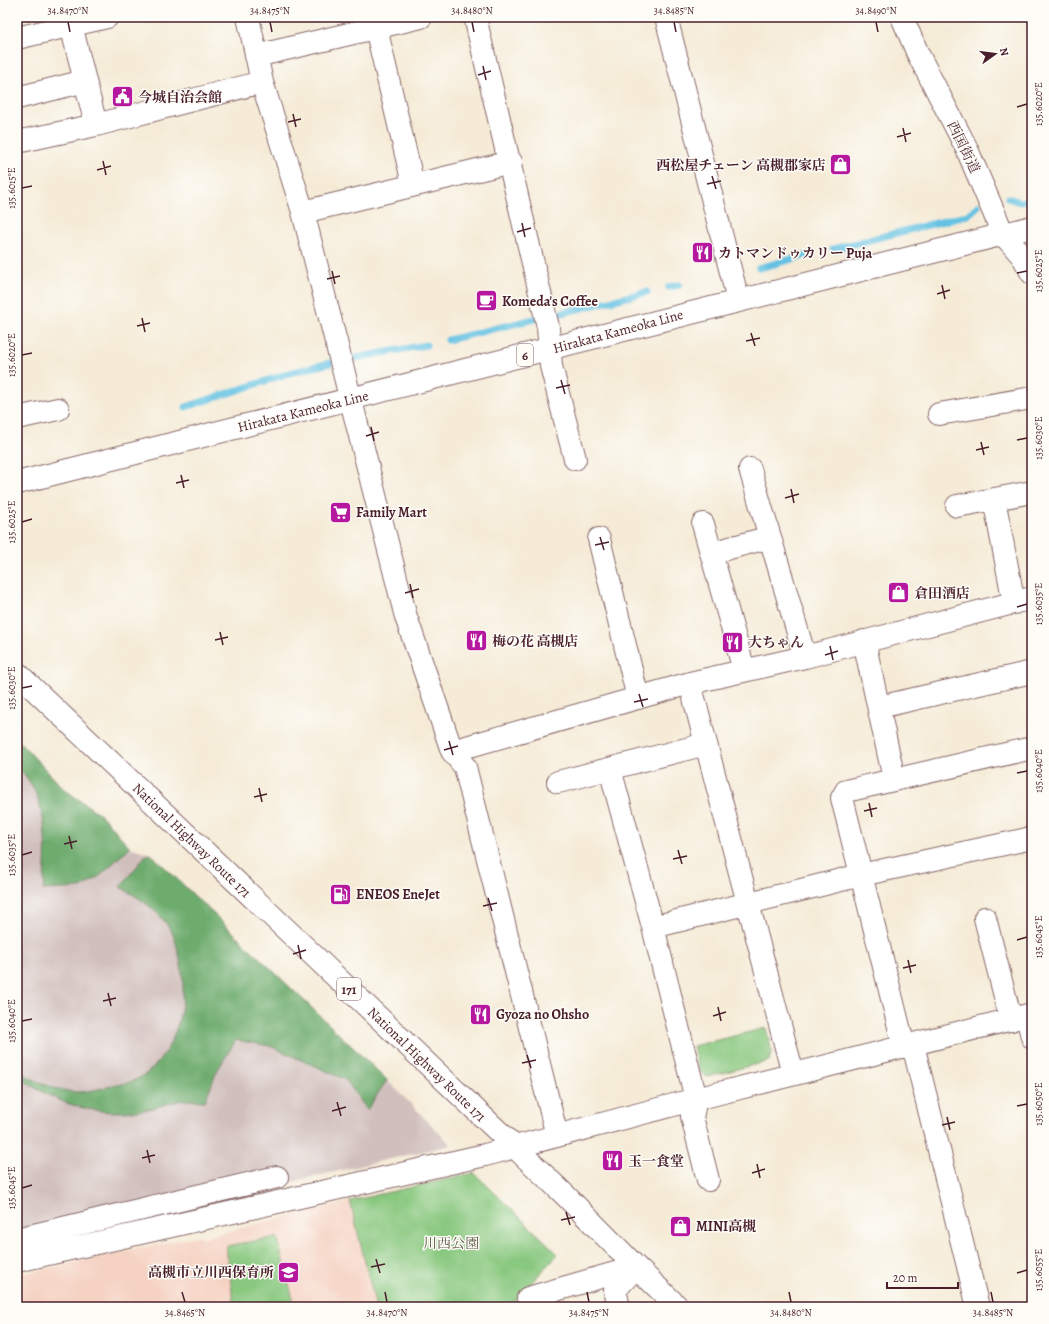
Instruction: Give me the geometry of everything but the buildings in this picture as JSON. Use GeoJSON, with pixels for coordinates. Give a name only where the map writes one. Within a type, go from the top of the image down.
{"type":"FeatureCollection","features":[{"type":"Feature","properties":{"kind":"main road"},"geometry":{"type":"LineString","coordinates":[[17,38],[70,21],[107,17]]}},
{"type":"Feature","properties":{"kind":"main road"},"geometry":{"type":"LineString","coordinates":[[248,17],[262,82],[303,212],[352,398],[406,617],[452,751],[465,767],[557,1136]]}},
{"type":"Feature","properties":{"kind":"main road"},"geometry":{"type":"LineString","coordinates":[[256,56],[421,17]]}},
{"type":"Feature","properties":{"kind":"main road"},"geometry":{"type":"LineString","coordinates":[[475,17],[548,326],[551,366],[574,460]]}},
{"type":"Feature","properties":{"kind":"main road"},"geometry":{"type":"LineString","coordinates":[[666,17],[738,300]]}},
{"type":"Feature","properties":{"kind":"main road","name":"西国街道"},"geometry":{"type":"LineString","coordinates":[[902,17],[918,54],[966,147],[1003,234],[1023,257],[1032,273]]}},
{"type":"Feature","properties":{"kind":"main road"},"geometry":{"type":"LineString","coordinates":[[70,21],[96,125]]}},
{"type":"Feature","properties":{"kind":"main road"},"geometry":{"type":"LineString","coordinates":[[376,28],[413,184]]}},
{"type":"Feature","properties":{"kind":"main road"},"geometry":{"type":"LineString","coordinates":[[17,98],[85,81]]}},
{"type":"Feature","properties":{"kind":"main road"},"geometry":{"type":"LineString","coordinates":[[17,142],[96,125],[262,82]]}},
{"type":"Feature","properties":{"kind":"main road"},"geometry":{"type":"LineString","coordinates":[[303,212],[413,184],[510,162]]}},
{"type":"Feature","properties":{"kind":"main road","name":"Hirakata Kameoka Line"},"geometry":{"type":"LineString","coordinates":[[17,483],[1032,227]]}},
{"type":"Feature","properties":{"kind":"main road"},"geometry":{"type":"LineString","coordinates":[[939,414],[1032,398]]}},
{"type":"Feature","properties":{"kind":"main road"},"geometry":{"type":"LineString","coordinates":[[17,418],[58,409]]}},
{"type":"Feature","properties":{"kind":"main road"},"geometry":{"type":"LineString","coordinates":[[750,469],[805,657]]}},
{"type":"Feature","properties":{"kind":"main road"},"geometry":{"type":"LineString","coordinates":[[957,506],[1032,492]]}},
{"type":"Feature","properties":{"kind":"main road"},"geometry":{"type":"LineString","coordinates":[[452,751],[690,683],[805,657],[1023,600],[994,499]]}},
{"type":"Feature","properties":{"kind":"main road"},"geometry":{"type":"LineString","coordinates":[[703,524],[744,670]]}},
{"type":"Feature","properties":{"kind":"main road"},"geometry":{"type":"LineString","coordinates":[[711,553],[770,537]]}},
{"type":"Feature","properties":{"kind":"main road"},"geometry":{"type":"LineString","coordinates":[[598,539],[638,698]]}},
{"type":"Feature","properties":{"kind":"main road"},"geometry":{"type":"LineString","coordinates":[[864,641],[894,779]]}},
{"type":"Feature","properties":{"kind":"main road"},"geometry":{"type":"LineString","coordinates":[[879,707],[1032,672]]}},
{"type":"Feature","properties":{"kind":"main road","name":"National Highway Route 171"},"geometry":{"type":"LineString","coordinates":[[17,673],[565,1195],[678,1307]]}},
{"type":"Feature","properties":{"kind":"main road"},"geometry":{"type":"LineString","coordinates":[[690,683],[793,1074]]}},
{"type":"Feature","properties":{"kind":"main road"},"geometry":{"type":"LineString","coordinates":[[558,782],[706,744]]}},
{"type":"Feature","properties":{"kind":"main road"},"geometry":{"type":"LineString","coordinates":[[978,1307],[861,875],[842,798],[846,791],[1032,748]]}},
{"type":"Feature","properties":{"kind":"main road"},"geometry":{"type":"LineString","coordinates":[[610,769],[653,927],[696,1099],[692,1117],[708,1180]]}},
{"type":"Feature","properties":{"kind":"main road"},"geometry":{"type":"LineString","coordinates":[[653,927],[861,875],[1032,838]]}},
{"type":"Feature","properties":{"kind":"main road"},"geometry":{"type":"LineString","coordinates":[[985,918],[1032,1037]]}},
{"type":"Feature","properties":{"kind":"main road"},"geometry":{"type":"LineString","coordinates":[[17,1261],[515,1148],[696,1099],[1023,1017]]}},
{"type":"Feature","properties":{"kind":"main road"},"geometry":{"type":"LineString","coordinates":[[17,1239],[277,1177]]}},
{"type":"Feature","properties":{"kind":"main road"},"geometry":{"type":"LineString","coordinates":[[530,1307],[528,1298],[636,1267]]}},
{"type":"Feature","properties":{"kind":"main road"},"geometry":{"type":"LineString","coordinates":[[619,1307],[615,1290],[636,1267]]}},
{"type":"Feature","properties":{"kind":"shaded area"},"geometry":{"type":"Polygon","coordinates":[[[17,739],[64,789],[101,815],[130,847],[151,854],[387,1080],[451,1145],[17,1245],[17,739]]]}},
{"type":"Feature","properties":{"kind":"shaded area"},"geometry":{"type":"Polygon","coordinates":[[[350,1201],[376,1307],[17,1307],[17,1275],[201,1235],[202,1238],[350,1201]]]}},
{"type":"Feature","properties":{"kind":"green space"},"geometry":{"type":"Polygon","coordinates":[[[17,739],[64,789],[101,815],[130,847],[101,875],[81,888],[43,890],[45,858],[44,824],[36,793],[28,779],[17,767],[17,739]]]}},
{"type":"Feature","properties":{"kind":"green space"},"geometry":{"type":"Polygon","coordinates":[[[151,854],[387,1080],[367,1110],[346,1080],[270,1046],[236,1040],[217,1071],[205,1101],[181,1100],[145,1110],[127,1112],[93,1110],[47,1095],[17,1076],[17,1071],[55,1088],[71,1092],[86,1092],[124,1084],[141,1077],[159,1062],[166,1052],[176,1029],[182,1006],[183,979],[176,943],[170,929],[154,910],[142,900],[120,887],[146,855],[151,854]]]}},
{"type":"Feature","properties":{"kind":"green space"},"geometry":{"type":"Polygon","coordinates":[[[766,1028],[772,1052],[769,1061],[707,1077],[699,1071],[693,1046],[766,1028]]]}},
{"type":"Feature","properties":{"kind":"green space","name":"川西公園"},"geometry":{"type":"Polygon","coordinates":[[[474,1173],[558,1254],[509,1307],[376,1307],[350,1201],[474,1173]]]}},
{"type":"Feature","properties":{"kind":"green space"},"geometry":{"type":"Polygon","coordinates":[[[277,1237],[295,1307],[234,1307],[226,1246],[277,1237]]]}},
{"type":"Feature","properties":{"kind":"waterway"},"geometry":{"type":"LineString","coordinates":[[1008,198],[1020,202],[1032,199]]}},
{"type":"Feature","properties":{"kind":"waterway"},"geometry":{"type":"LineString","coordinates":[[833,249],[968,215],[978,206]]}},
{"type":"Feature","properties":{"kind":"waterway"},"geometry":{"type":"LineString","coordinates":[[759,268],[807,255]]}},
{"type":"Feature","properties":{"kind":"waterway"},"geometry":{"type":"LineString","coordinates":[[669,287],[679,285]]}},
{"type":"Feature","properties":{"kind":"waterway"},"geometry":{"type":"LineString","coordinates":[[553,315],[647,292]]}},
{"type":"Feature","properties":{"kind":"waterway"},"geometry":{"type":"LineString","coordinates":[[448,340],[538,318]]}},
{"type":"Feature","properties":{"kind":"waterway"},"geometry":{"type":"LineString","coordinates":[[356,358],[426,345]]}},
{"type":"Feature","properties":{"kind":"waterway"},"geometry":{"type":"LineString","coordinates":[[186,407],[290,373],[330,363]]}},
{"type":"Feature","properties":{"kind":"place","name":"今城自治会館"},"geometry":{"type":"Point","coordinates":[123,97]}},
{"type":"Feature","properties":{"kind":"place","name":"西松屋チェーン 高槻郡家店"},"geometry":{"type":"Point","coordinates":[841,165]}},
{"type":"Feature","properties":{"kind":"place","name":"カトマンドゥカリー Puja"},"geometry":{"type":"Point","coordinates":[703,253]}},
{"type":"Feature","properties":{"kind":"place","name":"Komeda's Coffee"},"geometry":{"type":"Point","coordinates":[487,301]}},
{"type":"Feature","properties":{"kind":"place","name":"Family Mart"},"geometry":{"type":"Point","coordinates":[341,512]}},
{"type":"Feature","properties":{"kind":"place","name":"倉田酒店"},"geometry":{"type":"Point","coordinates":[898,593]}},
{"type":"Feature","properties":{"kind":"place","name":"梅の花 高槻店"},"geometry":{"type":"Point","coordinates":[476,641]}},
{"type":"Feature","properties":{"kind":"place","name":"大ちゃん"},"geometry":{"type":"Point","coordinates":[733,642]}},
{"type":"Feature","properties":{"kind":"place","name":"ENEOS EneJet"},"geometry":{"type":"Point","coordinates":[341,894]}},
{"type":"Feature","properties":{"kind":"place","name":"Gyoza no Ohsho"},"geometry":{"type":"Point","coordinates":[481,1014]}},
{"type":"Feature","properties":{"kind":"place","name":"玉一食堂"},"geometry":{"type":"Point","coordinates":[613,1161]}},
{"type":"Feature","properties":{"kind":"place","name":"MINI高槻"},"geometry":{"type":"Point","coordinates":[681,1226]}},
{"type":"Feature","properties":{"kind":"place","name":"高槻市立川西保育所"},"geometry":{"type":"Point","coordinates":[289,1272]}}]}
